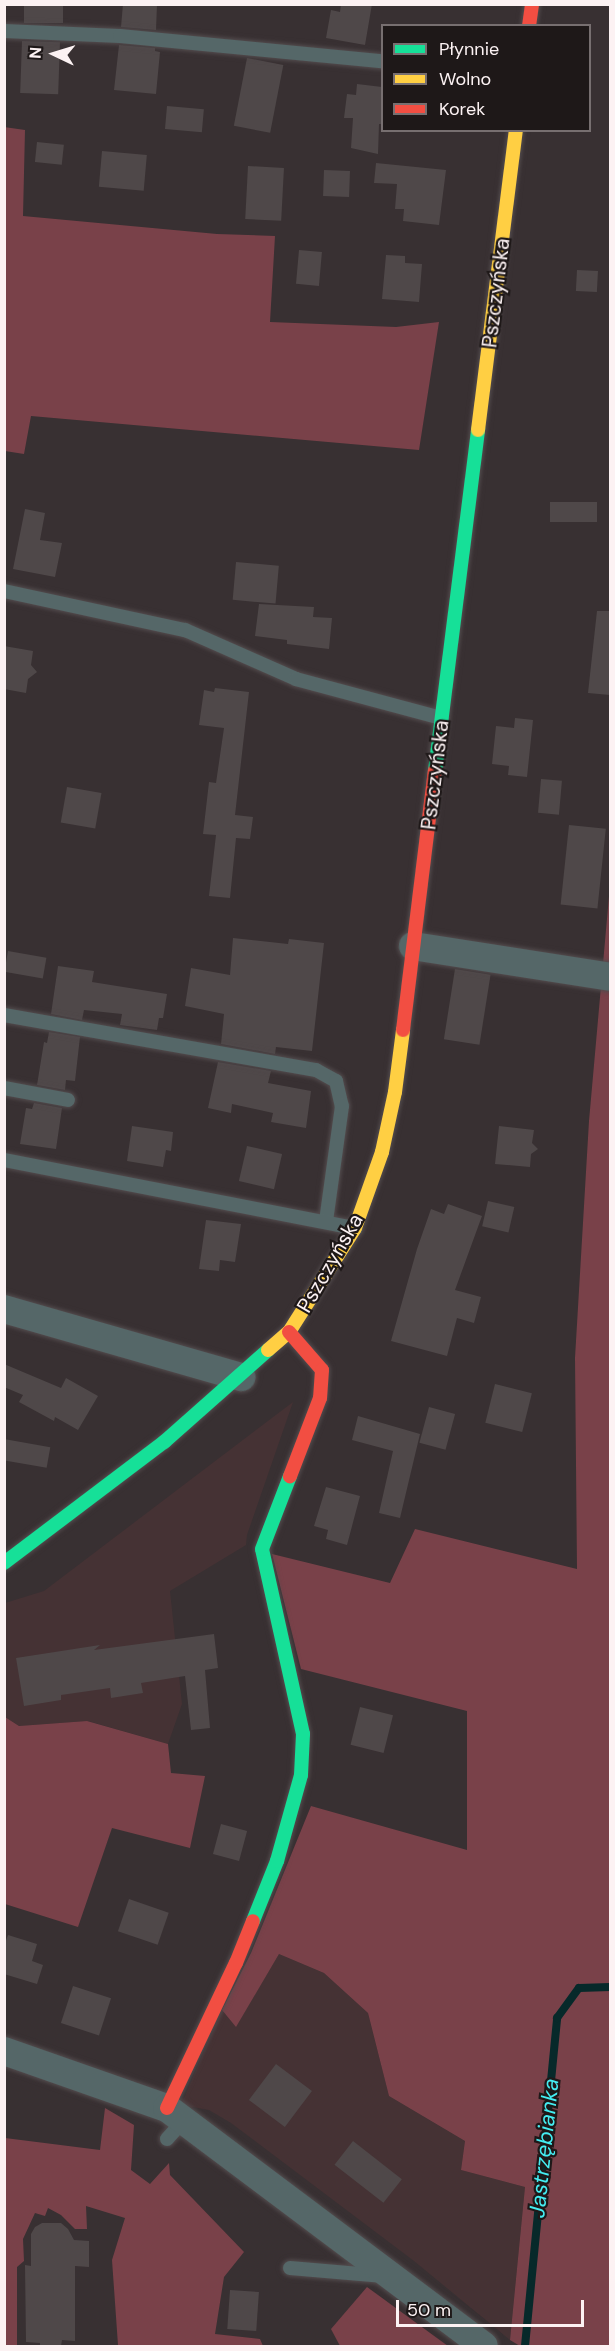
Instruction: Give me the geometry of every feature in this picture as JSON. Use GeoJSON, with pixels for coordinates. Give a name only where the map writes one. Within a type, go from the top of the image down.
{"type":"FeatureCollection","features":[{"type":"Feature","properties":{"kind":"street"},"geometry":{"type":"LineString","coordinates":[[529,24],[532,4]]}},
{"type":"Feature","properties":{"kind":"street","name":"Pszczyńska"},"geometry":{"type":"LineString","coordinates":[[4,1563],[164,1442],[241,1377],[289,1332],[355,1228],[382,1152],[394,1092],[516,132]]}},
{"type":"Feature","properties":{"kind":"street"},"geometry":{"type":"LineString","coordinates":[[413,946],[610,977]]}},
{"type":"Feature","properties":{"kind":"street"},"geometry":{"type":"LineString","coordinates":[[4,1309],[241,1377]]}},
{"type":"Feature","properties":{"kind":"street"},"geometry":{"type":"LineString","coordinates":[[173,2122],[277,1861],[301,1775],[303,1734],[262,1549],[320,1398],[322,1370],[289,1332]]}},
{"type":"Feature","properties":{"kind":"street"},"geometry":{"type":"LineString","coordinates":[[4,2051],[173,2122],[395,2277],[484,2346]]}},
{"type":"Feature","properties":{"kind":"lane"},"geometry":{"type":"LineString","coordinates":[[4,31],[120,36],[381,61]]}},
{"type":"Feature","properties":{"kind":"lane"},"geometry":{"type":"LineString","coordinates":[[4,591],[185,630],[296,679],[443,718]]}},
{"type":"Feature","properties":{"kind":"lane"},"geometry":{"type":"LineString","coordinates":[[4,1015],[316,1070],[336,1081],[342,1106],[326,1222]]}},
{"type":"Feature","properties":{"kind":"lane"},"geometry":{"type":"LineString","coordinates":[[4,1088],[68,1100]]}},
{"type":"Feature","properties":{"kind":"lane"},"geometry":{"type":"LineString","coordinates":[[4,1160],[355,1228]]}},
{"type":"Feature","properties":{"kind":"lane"},"geometry":{"type":"LineString","coordinates":[[290,2268],[395,2277]]}},
{"type":"Feature","properties":{"kind":"shaded area"},"geometry":{"type":"Polygon","coordinates":[[[4,127],[25,130],[23,216],[217,234],[275,236],[270,322],[396,327],[439,322],[419,450],[31,416],[24,454],[5,451],[4,127]]]}},
{"type":"Feature","properties":{"kind":"shaded area"},"geometry":{"type":"Polygon","coordinates":[[[610,885],[610,2346],[520,2346],[510,2340],[525,2187],[461,2170],[465,2141],[389,2096],[368,2013],[324,1973],[279,1954],[236,2027],[222,2010],[251,1953],[311,1806],[467,1850],[467,1711],[301,1669],[272,1554],[390,1583],[415,1529],[577,1569],[575,1358],[589,1121],[610,885]]]}},
{"type":"Feature","properties":{"kind":"shaded area"},"geometry":{"type":"Polygon","coordinates":[[[293,1402],[247,1535],[246,1545],[170,1591],[182,1704],[168,1744],[88,1721],[19,1726],[5,1717],[5,1603],[44,1591],[293,1402]]]}},
{"type":"Feature","properties":{"kind":"shaded area"},"geometry":{"type":"Polygon","coordinates":[[[5,1717],[19,1726],[87,1721],[168,1744],[171,1773],[205,1776],[190,1848],[112,1828],[78,1927],[5,1904],[5,1717]]]}},
{"type":"Feature","properties":{"kind":"shaded area"},"geometry":{"type":"Polygon","coordinates":[[[279,1954],[324,1973],[368,2013],[389,2096],[465,2141],[461,2170],[525,2187],[510,2340],[414,2261],[231,2123],[209,2110],[181,2105],[222,2010],[236,2026],[279,1954]]]}},
{"type":"Feature","properties":{"kind":"shaded area"},"geometry":{"type":"Polygon","coordinates":[[[105,2108],[134,2125],[131,2170],[150,2184],[169,2163],[170,2175],[244,2252],[224,2277],[215,2334],[260,2339],[263,2346],[115,2346],[118,2345],[112,2260],[125,2218],[86,2206],[87,2229],[75,2229],[61,2215],[48,2208],[45,2216],[35,2213],[23,2239],[24,2261],[17,2267],[17,2346],[5,2346],[5,2138],[100,2150],[105,2108]]]}},
{"type":"Feature","properties":{"kind":"shaded area"},"geometry":{"type":"Polygon","coordinates":[[[367,2287],[448,2346],[340,2346],[331,2329],[367,2287]]]}},
{"type":"Feature","properties":{"kind":"building"},"geometry":{"type":"Polygon","coordinates":[[[24,4],[63,4],[63,23],[24,23],[24,4]]]}},
{"type":"Feature","properties":{"kind":"building"},"geometry":{"type":"Polygon","coordinates":[[[123,4],[157,4],[156,30],[121,27],[123,4]]]}},
{"type":"Feature","properties":{"kind":"building"},"geometry":{"type":"Polygon","coordinates":[[[341,4],[372,4],[365,45],[326,38],[331,10],[340,12],[341,4]]]}},
{"type":"Feature","properties":{"kind":"building"},"geometry":{"type":"Polygon","coordinates":[[[22,41],[60,42],[58,94],[20,93],[22,41]]]}},
{"type":"Feature","properties":{"kind":"building"},"geometry":{"type":"Polygon","coordinates":[[[119,45],[155,48],[155,51],[160,52],[156,94],[114,90],[119,45]]]}},
{"type":"Feature","properties":{"kind":"building"},"geometry":{"type":"Polygon","coordinates":[[[247,58],[283,65],[270,133],[234,126],[247,58]]]}},
{"type":"Feature","properties":{"kind":"building"},"geometry":{"type":"Polygon","coordinates":[[[357,84],[381,87],[378,154],[351,148],[353,118],[344,118],[347,94],[356,95],[357,84]]]}},
{"type":"Feature","properties":{"kind":"building"},"geometry":{"type":"Polygon","coordinates":[[[167,106],[204,109],[202,132],[165,129],[167,106]]]}},
{"type":"Feature","properties":{"kind":"building"},"geometry":{"type":"Polygon","coordinates":[[[37,142],[64,145],[62,165],[35,162],[37,142]]]}},
{"type":"Feature","properties":{"kind":"building"},"geometry":{"type":"Polygon","coordinates":[[[102,151],[147,155],[144,191],[99,187],[102,151]]]}},
{"type":"Feature","properties":{"kind":"building"},"geometry":{"type":"Polygon","coordinates":[[[376,163],[446,170],[439,225],[403,221],[404,209],[395,209],[397,184],[374,183],[376,163]]]}},
{"type":"Feature","properties":{"kind":"building"},"geometry":{"type":"Polygon","coordinates":[[[248,166],[284,168],[281,221],[245,219],[248,166]]]}},
{"type":"Feature","properties":{"kind":"building"},"geometry":{"type":"Polygon","coordinates":[[[324,170],[350,171],[349,197],[323,196],[324,170]]]}},
{"type":"Feature","properties":{"kind":"building"},"geometry":{"type":"Polygon","coordinates":[[[299,250],[322,252],[319,286],[296,284],[299,250]]]}},
{"type":"Feature","properties":{"kind":"building"},"geometry":{"type":"Polygon","coordinates":[[[386,255],[405,256],[405,263],[422,264],[419,302],[382,299],[386,255]]]}},
{"type":"Feature","properties":{"kind":"building"},"geometry":{"type":"Polygon","coordinates":[[[577,270],[598,271],[597,292],[576,291],[577,270]]]}},
{"type":"Feature","properties":{"kind":"building"},"geometry":{"type":"Polygon","coordinates":[[[550,502],[597,502],[597,522],[550,522],[550,502]]]}},
{"type":"Feature","properties":{"kind":"building"},"geometry":{"type":"Polygon","coordinates":[[[25,509],[45,513],[40,540],[62,543],[55,577],[13,569],[25,509]]]}},
{"type":"Feature","properties":{"kind":"building"},"geometry":{"type":"Polygon","coordinates":[[[236,562],[279,566],[276,604],[233,600],[236,562]]]}},
{"type":"Feature","properties":{"kind":"building"},"geometry":{"type":"Polygon","coordinates":[[[259,604],[314,607],[313,617],[332,618],[329,649],[287,644],[287,640],[255,636],[259,604]]]}},
{"type":"Feature","properties":{"kind":"building"},"geometry":{"type":"Polygon","coordinates":[[[597,611],[610,611],[610,695],[588,693],[597,611]]]}},
{"type":"Feature","properties":{"kind":"building"},"geometry":{"type":"Polygon","coordinates":[[[4,646],[33,651],[31,665],[37,672],[28,679],[26,693],[4,689],[4,646]]]}},
{"type":"Feature","properties":{"kind":"building"},"geometry":{"type":"Polygon","coordinates":[[[215,688],[249,692],[235,815],[253,817],[250,839],[236,838],[230,898],[209,896],[216,835],[203,834],[209,782],[216,783],[224,728],[199,725],[204,690],[214,692],[215,688]]]}},
{"type":"Feature","properties":{"kind":"building"},"geometry":{"type":"Polygon","coordinates":[[[515,718],[533,720],[527,777],[508,775],[509,766],[492,764],[496,726],[514,728],[515,718]]]}},
{"type":"Feature","properties":{"kind":"building"},"geometry":{"type":"Polygon","coordinates":[[[541,779],[562,781],[559,815],[538,813],[541,779]]]}},
{"type":"Feature","properties":{"kind":"building"},"geometry":{"type":"Polygon","coordinates":[[[67,787],[101,793],[95,829],[61,822],[67,787]]]}},
{"type":"Feature","properties":{"kind":"building"},"geometry":{"type":"Polygon","coordinates":[[[569,825],[606,829],[597,908],[561,905],[569,825]]]}},
{"type":"Feature","properties":{"kind":"building"},"geometry":{"type":"Polygon","coordinates":[[[233,938],[288,944],[289,939],[324,943],[312,1051],[276,1047],[275,1054],[221,1044],[224,1014],[185,1006],[191,968],[230,975],[233,938]]]}},
{"type":"Feature","properties":{"kind":"building"},"geometry":{"type":"Polygon","coordinates":[[[8,951],[46,958],[43,978],[4,972],[8,951]]]}},
{"type":"Feature","properties":{"kind":"building"},"geometry":{"type":"Polygon","coordinates":[[[58,966],[94,971],[92,982],[167,994],[163,1018],[159,1018],[157,1030],[120,1025],[122,1014],[84,1010],[82,1020],[51,1014],[58,966]]]}},
{"type":"Feature","properties":{"kind":"building"},"geometry":{"type":"Polygon","coordinates":[[[455,969],[491,975],[479,1045],[444,1039],[455,969]]]}},
{"type":"Feature","properties":{"kind":"building"},"geometry":{"type":"Polygon","coordinates":[[[49,1032],[80,1037],[75,1081],[66,1080],[65,1090],[37,1085],[44,1042],[47,1043],[49,1032]]]}},
{"type":"Feature","properties":{"kind":"building"},"geometry":{"type":"Polygon","coordinates":[[[218,1062],[271,1071],[268,1083],[311,1091],[306,1128],[271,1122],[273,1113],[232,1104],[231,1113],[208,1108],[218,1062]]]}},
{"type":"Feature","properties":{"kind":"building"},"geometry":{"type":"Polygon","coordinates":[[[34,1103],[62,1108],[56,1149],[20,1144],[26,1108],[32,1109],[34,1103]]]}},
{"type":"Feature","properties":{"kind":"building"},"geometry":{"type":"Polygon","coordinates":[[[132,1126],[173,1132],[171,1151],[166,1150],[163,1167],[127,1161],[132,1126]]]}},
{"type":"Feature","properties":{"kind":"building"},"geometry":{"type":"Polygon","coordinates":[[[499,1126],[534,1130],[532,1143],[538,1149],[531,1154],[530,1167],[495,1164],[499,1126]]]}},
{"type":"Feature","properties":{"kind":"building"},"geometry":{"type":"Polygon","coordinates":[[[247,1146],[282,1154],[274,1189],[239,1181],[247,1146]]]}},
{"type":"Feature","properties":{"kind":"building"},"geometry":{"type":"Polygon","coordinates":[[[488,1201],[514,1207],[508,1232],[482,1226],[488,1201]]]}},
{"type":"Feature","properties":{"kind":"building"},"geometry":{"type":"Polygon","coordinates":[[[448,1204],[482,1216],[455,1290],[481,1297],[474,1323],[457,1318],[447,1356],[391,1341],[431,1209],[444,1214],[448,1204]]]}},
{"type":"Feature","properties":{"kind":"building"},"geometry":{"type":"Polygon","coordinates":[[[206,1220],[241,1224],[235,1262],[220,1260],[219,1271],[199,1269],[206,1220]]]}},
{"type":"Feature","properties":{"kind":"building"},"geometry":{"type":"Polygon","coordinates":[[[4,1364],[61,1388],[66,1378],[98,1396],[78,1430],[55,1417],[54,1421],[19,1402],[23,1395],[4,1387],[4,1364]]]}},
{"type":"Feature","properties":{"kind":"building"},"geometry":{"type":"Polygon","coordinates":[[[495,1384],[532,1393],[522,1432],[485,1423],[495,1384]]]}},
{"type":"Feature","properties":{"kind":"building"},"geometry":{"type":"Polygon","coordinates":[[[429,1407],[455,1414],[446,1450],[419,1443],[429,1407]]]}},
{"type":"Feature","properties":{"kind":"building"},"geometry":{"type":"Polygon","coordinates":[[[358,1416],[420,1434],[400,1518],[379,1513],[393,1451],[352,1440],[358,1416]]]}},
{"type":"Feature","properties":{"kind":"building"},"geometry":{"type":"Polygon","coordinates":[[[4,1439],[50,1447],[47,1468],[4,1460],[4,1439]]]}},
{"type":"Feature","properties":{"kind":"building"},"geometry":{"type":"Polygon","coordinates":[[[326,1487],[360,1496],[347,1545],[326,1539],[328,1530],[314,1526],[326,1487]]]}},
{"type":"Feature","properties":{"kind":"building"},"geometry":{"type":"Polygon","coordinates":[[[214,1634],[218,1668],[205,1670],[210,1728],[191,1730],[185,1676],[141,1683],[143,1693],[111,1698],[110,1688],[61,1695],[61,1700],[24,1706],[16,1658],[100,1645],[94,1650],[214,1634]]]}},
{"type":"Feature","properties":{"kind":"building"},"geometry":{"type":"Polygon","coordinates":[[[360,1707],[393,1715],[384,1753],[351,1745],[360,1707]]]}},
{"type":"Feature","properties":{"kind":"building"},"geometry":{"type":"Polygon","coordinates":[[[221,1824],[247,1831],[239,1861],[213,1854],[221,1824]]]}},
{"type":"Feature","properties":{"kind":"building"},"geometry":{"type":"Polygon","coordinates":[[[129,1899],[169,1913],[158,1945],[118,1931],[129,1899]]]}},
{"type":"Feature","properties":{"kind":"building"},"geometry":{"type":"Polygon","coordinates":[[[8,1935],[37,1944],[32,1961],[43,1965],[37,1984],[4,1974],[4,1946],[8,1935]]]}},
{"type":"Feature","properties":{"kind":"building"},"geometry":{"type":"Polygon","coordinates":[[[73,1986],[111,1998],[99,2035],[61,2023],[73,1986]]]}},
{"type":"Feature","properties":{"kind":"building"},"geometry":{"type":"Polygon","coordinates":[[[276,2064],[312,2091],[285,2127],[249,2100],[276,2064]]]}},
{"type":"Feature","properties":{"kind":"building"},"geometry":{"type":"Polygon","coordinates":[[[353,2141],[402,2179],[383,2203],[335,2165],[353,2141]]]}},
{"type":"Feature","properties":{"kind":"building"},"geometry":{"type":"Polygon","coordinates":[[[42,2223],[61,2223],[68,2229],[74,2240],[89,2241],[89,2267],[75,2266],[75,2341],[62,2340],[61,2346],[40,2346],[40,2343],[26,2342],[25,2265],[31,2266],[31,2234],[35,2227],[42,2223]]]}},
{"type":"Feature","properties":{"kind":"building"},"geometry":{"type":"Polygon","coordinates":[[[230,2290],[259,2292],[256,2331],[227,2329],[230,2290]]]}},
{"type":"Feature","properties":{"kind":"waterway","name":"Jastrzębianka"},"geometry":{"type":"LineString","coordinates":[[525,2346],[557,2018],[579,1988],[610,1987]]}},
{"type":"Feature","properties":{"kind":"traffic: fast"},"geometry":{"type":"LineString","coordinates":[[435,771],[478,430]]}},
{"type":"Feature","properties":{"kind":"traffic: fast"},"geometry":{"type":"LineString","coordinates":[[4,1563],[164,1442],[268,1350]]}},
{"type":"Feature","properties":{"kind":"traffic: fast"},"geometry":{"type":"LineString","coordinates":[[253,1921],[277,1861],[301,1775],[303,1734],[262,1549],[290,1476]]}},
{"type":"Feature","properties":{"kind":"traffic: slow"},"geometry":{"type":"LineString","coordinates":[[478,430],[516,132]]}},
{"type":"Feature","properties":{"kind":"traffic: slow"},"geometry":{"type":"LineString","coordinates":[[268,1350],[289,1332],[355,1228],[382,1152],[395,1092],[403,1030]]}},
{"type":"Feature","properties":{"kind":"traffic: jam"},"geometry":{"type":"LineString","coordinates":[[529,24],[532,4]]}},
{"type":"Feature","properties":{"kind":"traffic: jam"},"geometry":{"type":"LineString","coordinates":[[403,1030],[435,771]]}},
{"type":"Feature","properties":{"kind":"traffic: jam"},"geometry":{"type":"LineString","coordinates":[[289,1332],[322,1370],[320,1398],[290,1476]]}},
{"type":"Feature","properties":{"kind":"traffic: jam"},"geometry":{"type":"LineString","coordinates":[[167,2108],[236,1963],[253,1921]]}}]}
